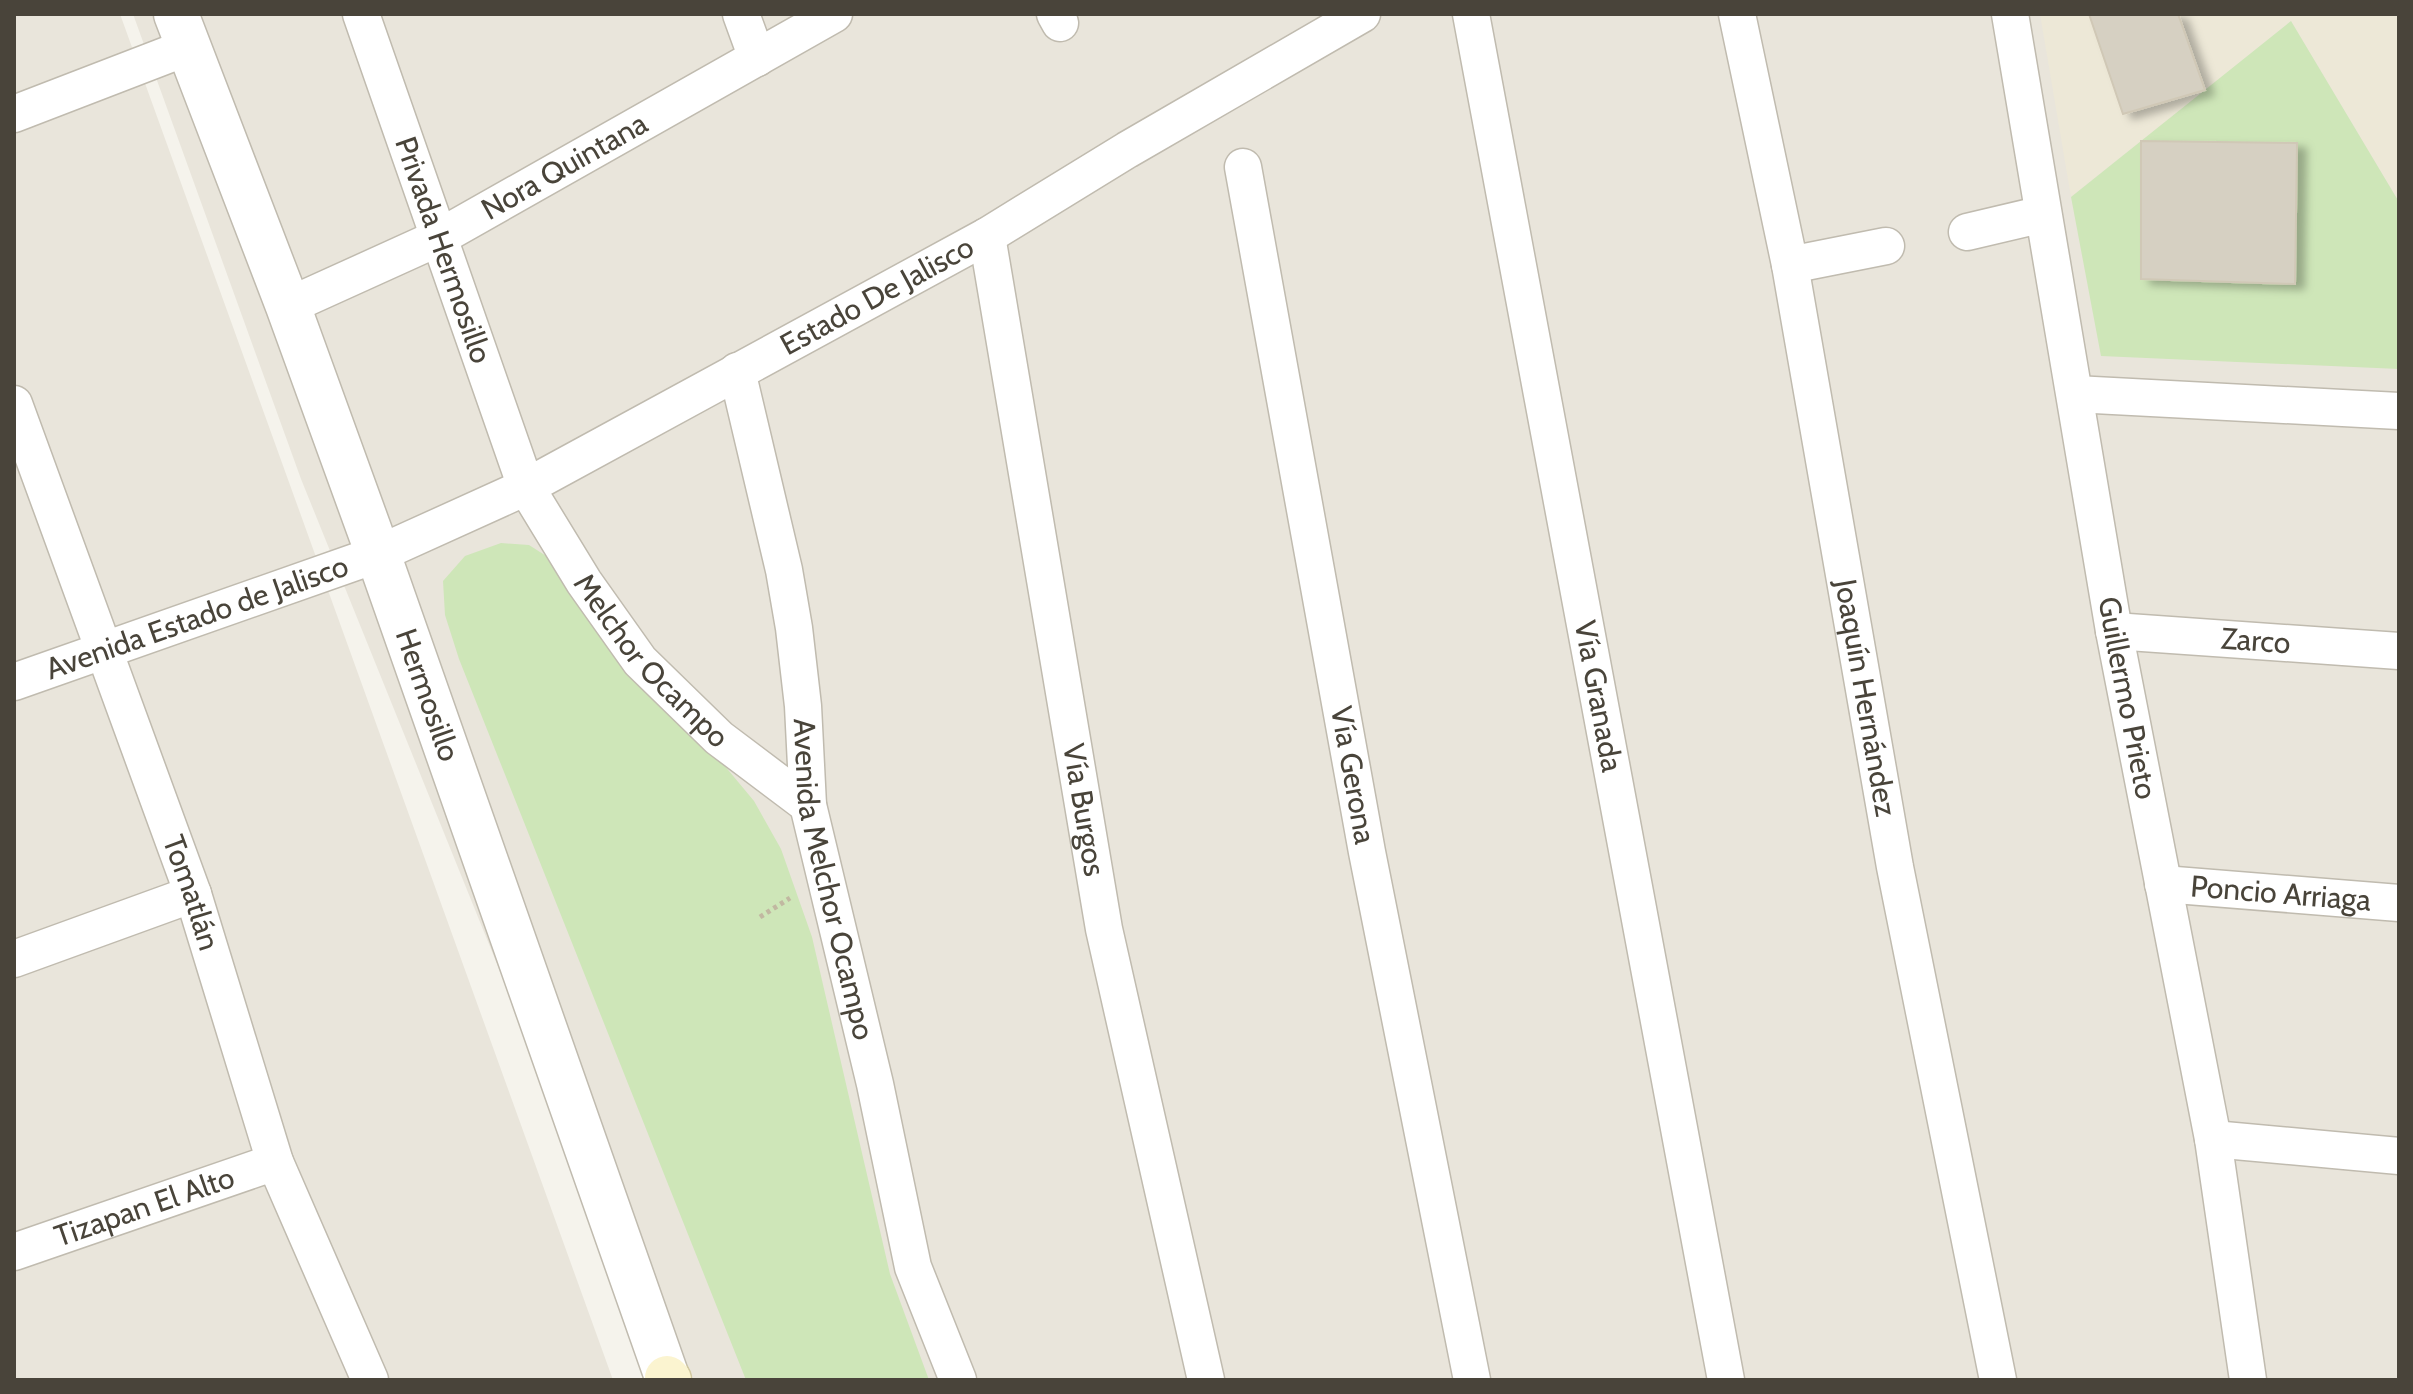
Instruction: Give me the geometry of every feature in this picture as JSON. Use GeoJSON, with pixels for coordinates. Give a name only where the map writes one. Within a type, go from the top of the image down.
{"type":"FeatureCollection","features":[{"type":"Feature","properties":{"kind":"street","name":"Privada Hermosillo"},"geometry":{"type":"LineString","coordinates":[[361,14],[526,487]]}},
{"type":"Feature","properties":{"kind":"street"},"geometry":{"type":"LineString","coordinates":[[741,14],[757,58]]}},
{"type":"Feature","properties":{"kind":"street","name":"Nora Quintana"},"geometry":{"type":"LineString","coordinates":[[288,306],[438,238],[834,14]]}},
{"type":"Feature","properties":{"kind":"street","name":"Estado De Jalisco"},"geometry":{"type":"LineString","coordinates":[[378,554],[526,487],[987,236],[1127,150],[1362,14]]}},
{"type":"Feature","properties":{"kind":"street","name":"Vía Granada"},"geometry":{"type":"LineString","coordinates":[[1471,14],[1726,1380]]}},
{"type":"Feature","properties":{"kind":"street","name":"Joaquín Hernández"},"geometry":{"type":"LineString","coordinates":[[1737,14],[1790,265],[1895,867],[1998,1380]]}},
{"type":"Feature","properties":{"kind":"street","name":"Guillermo Prieto"},"geometry":{"type":"LineString","coordinates":[[2010,14],[2114,631],[2213,1139],[2248,1380]]}},
{"type":"Feature","properties":{"kind":"street"},"geometry":{"type":"LineString","coordinates":[[14,114],[182,31]]}},
{"type":"Feature","properties":{"kind":"street","name":"Hermosillo"},"geometry":{"type":"LineString","coordinates":[[182,31],[288,306],[378,554],[668,1379]]}},
{"type":"Feature","properties":{"kind":"street","name":"Vía Gerona"},"geometry":{"type":"LineString","coordinates":[[1243,167],[1367,852],[1472,1380]]}},
{"type":"Feature","properties":{"kind":"street"},"geometry":{"type":"LineString","coordinates":[[1967,232],[2043,214]]}},
{"type":"Feature","properties":{"kind":"street","name":"Vía Burgos"},"geometry":{"type":"LineString","coordinates":[[987,236],[1104,929],[1206,1380]]}},
{"type":"Feature","properties":{"kind":"street"},"geometry":{"type":"LineString","coordinates":[[1790,265],[1886,246]]}},
{"type":"Feature","properties":{"kind":"street","name":"Avenida Melchor Ocampo"},"geometry":{"type":"LineString","coordinates":[[737,371],[784,570],[794,628],[803,706],[808,805],[875,1084],[913,1267],[958,1380]]}},
{"type":"Feature","properties":{"kind":"street"},"geometry":{"type":"LineString","coordinates":[[2075,394],[2399,411]]}},
{"type":"Feature","properties":{"kind":"street","name":"Tomatlán"},"geometry":{"type":"LineString","coordinates":[[14,404],[193,894],[275,1162],[370,1380]]}},
{"type":"Feature","properties":{"kind":"street","name":"Melchor Ocampo"},"geometry":{"type":"LineString","coordinates":[[526,487],[584,582],[640,661],[719,738],[808,805]]}},
{"type":"Feature","properties":{"kind":"street","name":"Avenida Estado de Jalisco"},"geometry":{"type":"LineString","coordinates":[[14,682],[378,554]]}},
{"type":"Feature","properties":{"kind":"street","name":"Zarco"},"geometry":{"type":"LineString","coordinates":[[2114,631],[2399,651]]}},
{"type":"Feature","properties":{"kind":"street","name":"Poncio Arriaga"},"geometry":{"type":"LineString","coordinates":[[2163,884],[2399,903]]}},
{"type":"Feature","properties":{"kind":"street"},"geometry":{"type":"LineString","coordinates":[[14,959],[193,894]]}},
{"type":"Feature","properties":{"kind":"street"},"geometry":{"type":"LineString","coordinates":[[2213,1139],[2399,1156]]}},
{"type":"Feature","properties":{"kind":"street","name":"Tizapan El Alto"},"geometry":{"type":"LineString","coordinates":[[14,1252],[275,1162]]}},
{"type":"Feature","properties":{"kind":"path"},"geometry":{"type":"LineString","coordinates":[[760,917],[796,894]]}},
{"type":"Feature","properties":{"kind":"shaded area"},"geometry":{"type":"Polygon","coordinates":[[[14,14],[120,14],[613,1380],[14,1380],[14,14]]]}},
{"type":"Feature","properties":{"kind":"shaded area"},"geometry":{"type":"Polygon","coordinates":[[[133,14],[2399,14],[2399,1380],[665,1380],[301,479],[133,14]]]}},
{"type":"Feature","properties":{"kind":"shaded area"},"geometry":{"type":"Polygon","coordinates":[[[2040,14],[2399,14],[2399,202],[2291,21],[2071,197],[2040,14]]]}},
{"type":"Feature","properties":{"kind":"green space"},"geometry":{"type":"Polygon","coordinates":[[[2291,21],[2399,202],[2399,369],[2101,356],[2071,197],[2291,21]]]}},
{"type":"Feature","properties":{"kind":"green space"},"geometry":{"type":"Polygon","coordinates":[[[501,543],[529,545],[554,561],[754,801],[781,849],[812,937],[890,1274],[929,1380],[746,1380],[459,659],[445,615],[443,581],[465,556],[501,543]]]}},
{"type":"Feature","properties":{"kind":"building"},"geometry":{"type":"Polygon","coordinates":[[[2089,14],[2178,14],[2205,90],[2123,114],[2089,14]]]}},
{"type":"Feature","properties":{"kind":"building"},"geometry":{"type":"Polygon","coordinates":[[[2141,141],[2297,143],[2295,284],[2141,279],[2141,141]]]}}]}
